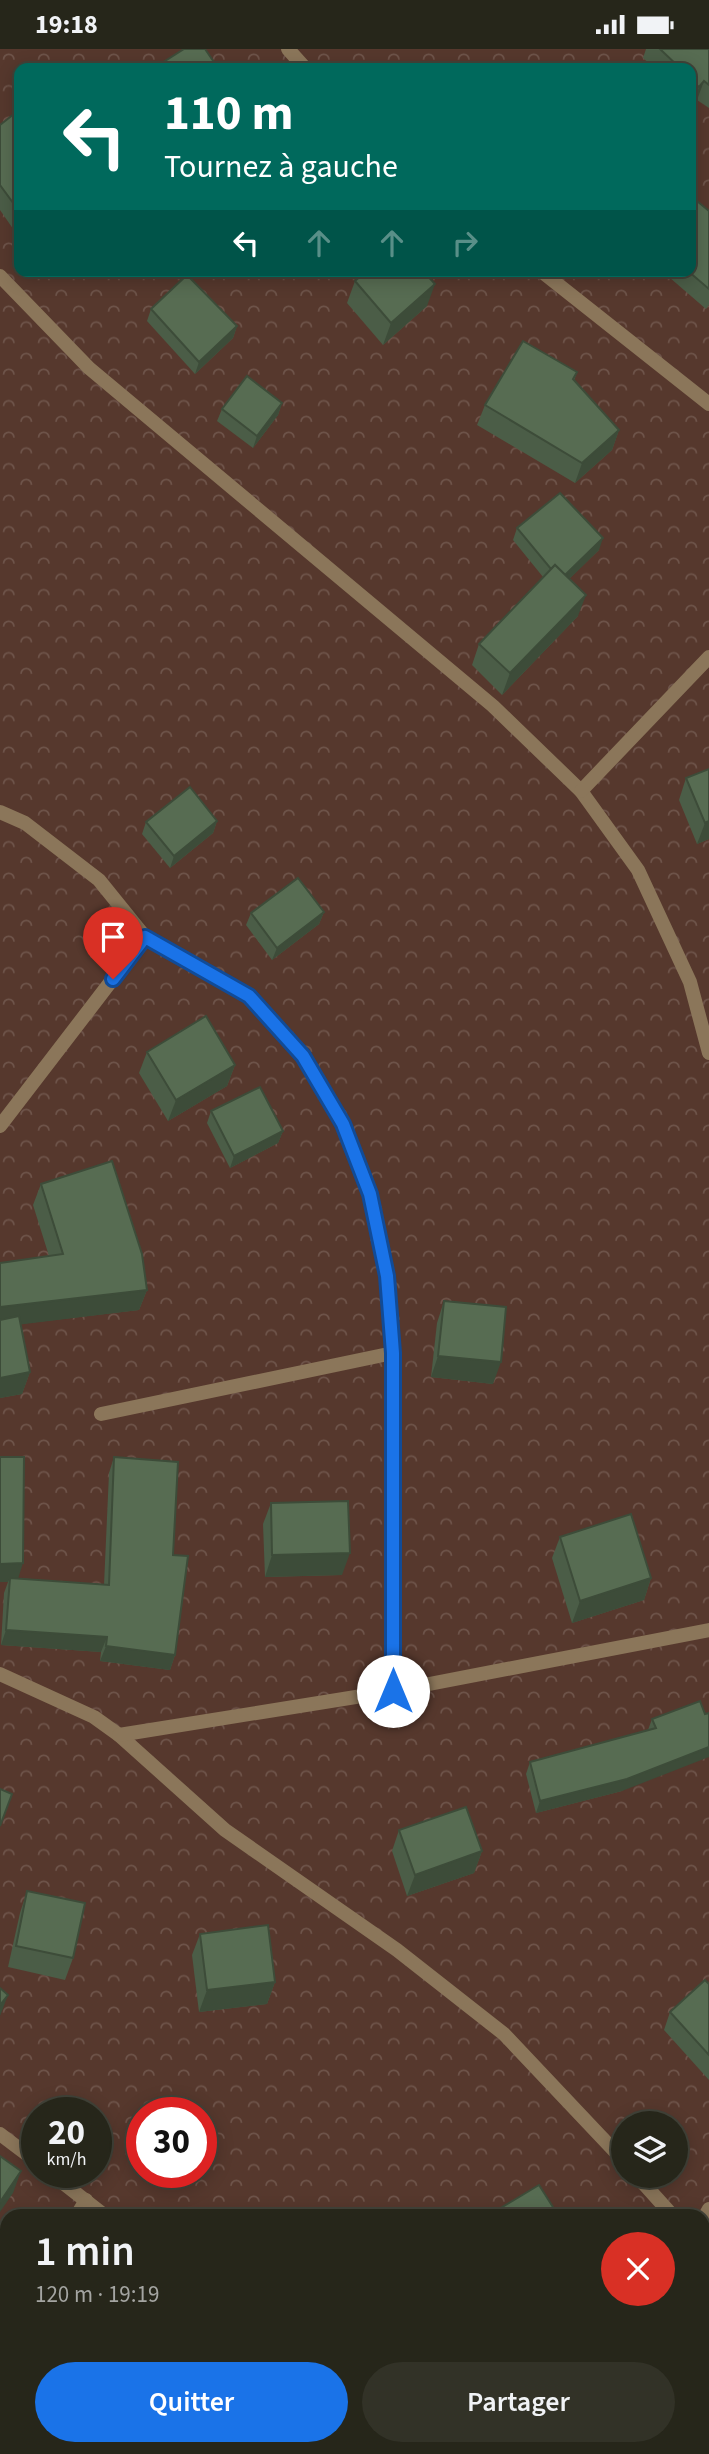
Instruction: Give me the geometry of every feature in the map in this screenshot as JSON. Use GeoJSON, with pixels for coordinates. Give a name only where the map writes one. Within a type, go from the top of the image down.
{"type":"FeatureCollection","features":[{"type":"Feature","properties":{"kind":"street"},"geometry":{"type":"LineString","coordinates":[[288,49],[301,63]]}},
{"type":"Feature","properties":{"kind":"street"},"geometry":{"type":"LineString","coordinates":[[0,276],[89,368],[493,706],[581,791],[638,870],[690,982],[709,1053]]}},
{"type":"Feature","properties":{"kind":"street"},"geometry":{"type":"LineString","coordinates":[[549,277],[709,404]]}},
{"type":"Feature","properties":{"kind":"street"},"geometry":{"type":"LineString","coordinates":[[581,791],[709,657]]}},
{"type":"Feature","properties":{"kind":"street"},"geometry":{"type":"LineString","coordinates":[[0,812],[24,823],[99,880],[145,937],[249,996],[303,1056],[343,1124],[370,1194],[387,1276],[393,1353],[393,1691]]}},
{"type":"Feature","properties":{"kind":"street"},"geometry":{"type":"LineString","coordinates":[[0,1126],[145,937]]}},
{"type":"Feature","properties":{"kind":"street"},"geometry":{"type":"LineString","coordinates":[[101,1414],[393,1353]]}},
{"type":"Feature","properties":{"kind":"street"},"geometry":{"type":"LineString","coordinates":[[119,1735],[393,1691],[709,1630]]}},
{"type":"Feature","properties":{"kind":"street"},"geometry":{"type":"LineString","coordinates":[[0,1674],[94,1717],[119,1735],[225,1830],[397,1950],[504,2034],[611,2147]]}},
{"type":"Feature","properties":{"kind":"street"},"geometry":{"type":"LineString","coordinates":[[0,2134],[21,2150]]}},
{"type":"Feature","properties":{"kind":"street"},"geometry":{"type":"LineString","coordinates":[[70,2188],[97,2209]]}},
{"type":"Feature","properties":{"kind":"street"},"geometry":{"type":"LineString","coordinates":[[648,2188],[667,2209]]}},
{"type":"Feature","properties":{"kind":"street"},"geometry":{"type":"LineString","coordinates":[[81,2209],[86,2200]]}},
{"type":"Feature","properties":{"kind":"green space"},"geometry":{"type":"Polygon","coordinates":[[[0,49],[709,49],[709,2209],[0,2209],[0,49]]]}},
{"type":"Feature","properties":{"kind":"building"},"geometry":{"type":"Polygon","coordinates":[[[184,49],[205,49],[215,63],[162,63],[184,49]]]}},
{"type":"Feature","properties":{"kind":"building"},"geometry":{"type":"Polygon","coordinates":[[[660,49],[709,49],[709,85],[704,81],[699,87],[696,84],[696,63],[675,63],[660,49]]]}},
{"type":"Feature","properties":{"kind":"building"},"geometry":{"type":"Polygon","coordinates":[[[14,114],[14,204],[0,185],[0,125],[14,114]]]}},
{"type":"Feature","properties":{"kind":"building"},"geometry":{"type":"Polygon","coordinates":[[[696,200],[709,211],[709,289],[695,277],[696,200]]]}},
{"type":"Feature","properties":{"kind":"building"},"geometry":{"type":"Polygon","coordinates":[[[185,277],[189,277],[237,326],[199,362],[151,309],[185,277]]]}},
{"type":"Feature","properties":{"kind":"building"},"geometry":{"type":"Polygon","coordinates":[[[359,277],[429,277],[435,284],[391,323],[355,281],[359,277]]]}},
{"type":"Feature","properties":{"kind":"building"},"geometry":{"type":"Polygon","coordinates":[[[523,341],[577,372],[573,379],[619,430],[582,463],[485,405],[523,341]]]}},
{"type":"Feature","properties":{"kind":"building"},"geometry":{"type":"Polygon","coordinates":[[[247,376],[282,403],[257,436],[222,409],[247,376]]]}},
{"type":"Feature","properties":{"kind":"building"},"geometry":{"type":"Polygon","coordinates":[[[560,493],[603,538],[565,575],[555,565],[551,569],[517,528],[560,493]]]}},
{"type":"Feature","properties":{"kind":"building"},"geometry":{"type":"Polygon","coordinates":[[[555,565],[586,595],[510,673],[479,644],[555,565]]]}},
{"type":"Feature","properties":{"kind":"building"},"geometry":{"type":"Polygon","coordinates":[[[709,769],[709,821],[705,823],[686,778],[709,769]]]}},
{"type":"Feature","properties":{"kind":"building"},"geometry":{"type":"Polygon","coordinates":[[[190,787],[217,821],[174,856],[146,822],[190,787]]]}},
{"type":"Feature","properties":{"kind":"building"},"geometry":{"type":"Polygon","coordinates":[[[298,878],[324,912],[277,948],[251,913],[298,878]]]}},
{"type":"Feature","properties":{"kind":"building"},"geometry":{"type":"Polygon","coordinates":[[[206,1016],[235,1065],[176,1100],[147,1052],[206,1016]]]}},
{"type":"Feature","properties":{"kind":"building"},"geometry":{"type":"Polygon","coordinates":[[[260,1087],[283,1131],[234,1156],[211,1111],[260,1087]]]}},
{"type":"Feature","properties":{"kind":"building"},"geometry":{"type":"Polygon","coordinates":[[[112,1161],[142,1254],[147,1290],[0,1307],[0,1263],[63,1254],[41,1184],[112,1161]]]}},
{"type":"Feature","properties":{"kind":"building"},"geometry":{"type":"Polygon","coordinates":[[[444,1301],[506,1307],[501,1362],[438,1356],[444,1301]]]}},
{"type":"Feature","properties":{"kind":"building"},"geometry":{"type":"Polygon","coordinates":[[[19,1316],[30,1372],[0,1378],[0,1320],[19,1316]]]}},
{"type":"Feature","properties":{"kind":"building"},"geometry":{"type":"Polygon","coordinates":[[[0,1457],[24,1457],[23,1563],[0,1564],[0,1457]]]}},
{"type":"Feature","properties":{"kind":"building"},"geometry":{"type":"Polygon","coordinates":[[[114,1457],[178,1462],[173,1555],[188,1556],[175,1655],[106,1646],[107,1637],[6,1630],[10,1578],[109,1585],[114,1457]]]}},
{"type":"Feature","properties":{"kind":"building"},"geometry":{"type":"Polygon","coordinates":[[[348,1501],[350,1553],[272,1555],[271,1503],[348,1501]]]}},
{"type":"Feature","properties":{"kind":"building"},"geometry":{"type":"Polygon","coordinates":[[[631,1514],[651,1578],[580,1601],[560,1537],[631,1514]]]}},
{"type":"Feature","properties":{"kind":"building"},"geometry":{"type":"Polygon","coordinates":[[[700,1701],[705,1714],[709,1713],[709,1747],[627,1779],[540,1801],[530,1762],[656,1728],[652,1719],[700,1701]]]}},
{"type":"Feature","properties":{"kind":"building"},"geometry":{"type":"Polygon","coordinates":[[[0,1789],[12,1794],[0,1826],[0,1789]]]}},
{"type":"Feature","properties":{"kind":"building"},"geometry":{"type":"Polygon","coordinates":[[[466,1807],[482,1851],[415,1875],[399,1830],[466,1807]]]}},
{"type":"Feature","properties":{"kind":"building"},"geometry":{"type":"Polygon","coordinates":[[[27,1891],[85,1903],[73,1958],[16,1946],[27,1891]]]}},
{"type":"Feature","properties":{"kind":"building"},"geometry":{"type":"Polygon","coordinates":[[[268,1925],[275,1982],[207,1990],[200,1934],[268,1925]]]}},
{"type":"Feature","properties":{"kind":"building"},"geometry":{"type":"Polygon","coordinates":[[[705,1980],[709,1984],[709,2055],[670,2012],[705,1980]]]}},
{"type":"Feature","properties":{"kind":"building"},"geometry":{"type":"Polygon","coordinates":[[[0,1988],[8,1995],[0,2005],[0,1988]]]}},
{"type":"Feature","properties":{"kind":"building"},"geometry":{"type":"Polygon","coordinates":[[[0,2156],[21,2171],[0,2202],[0,2156]]]}},
{"type":"Feature","properties":{"kind":"building"},"geometry":{"type":"Polygon","coordinates":[[[539,2185],[554,2209],[499,2209],[539,2185]]]}},
{"type":"Feature","properties":{"kind":"route"},"geometry":{"type":"LineString","coordinates":[[113,979],[145,937],[249,996],[303,1056],[343,1124],[370,1194],[387,1276],[393,1353],[393,1691]]}}]}
